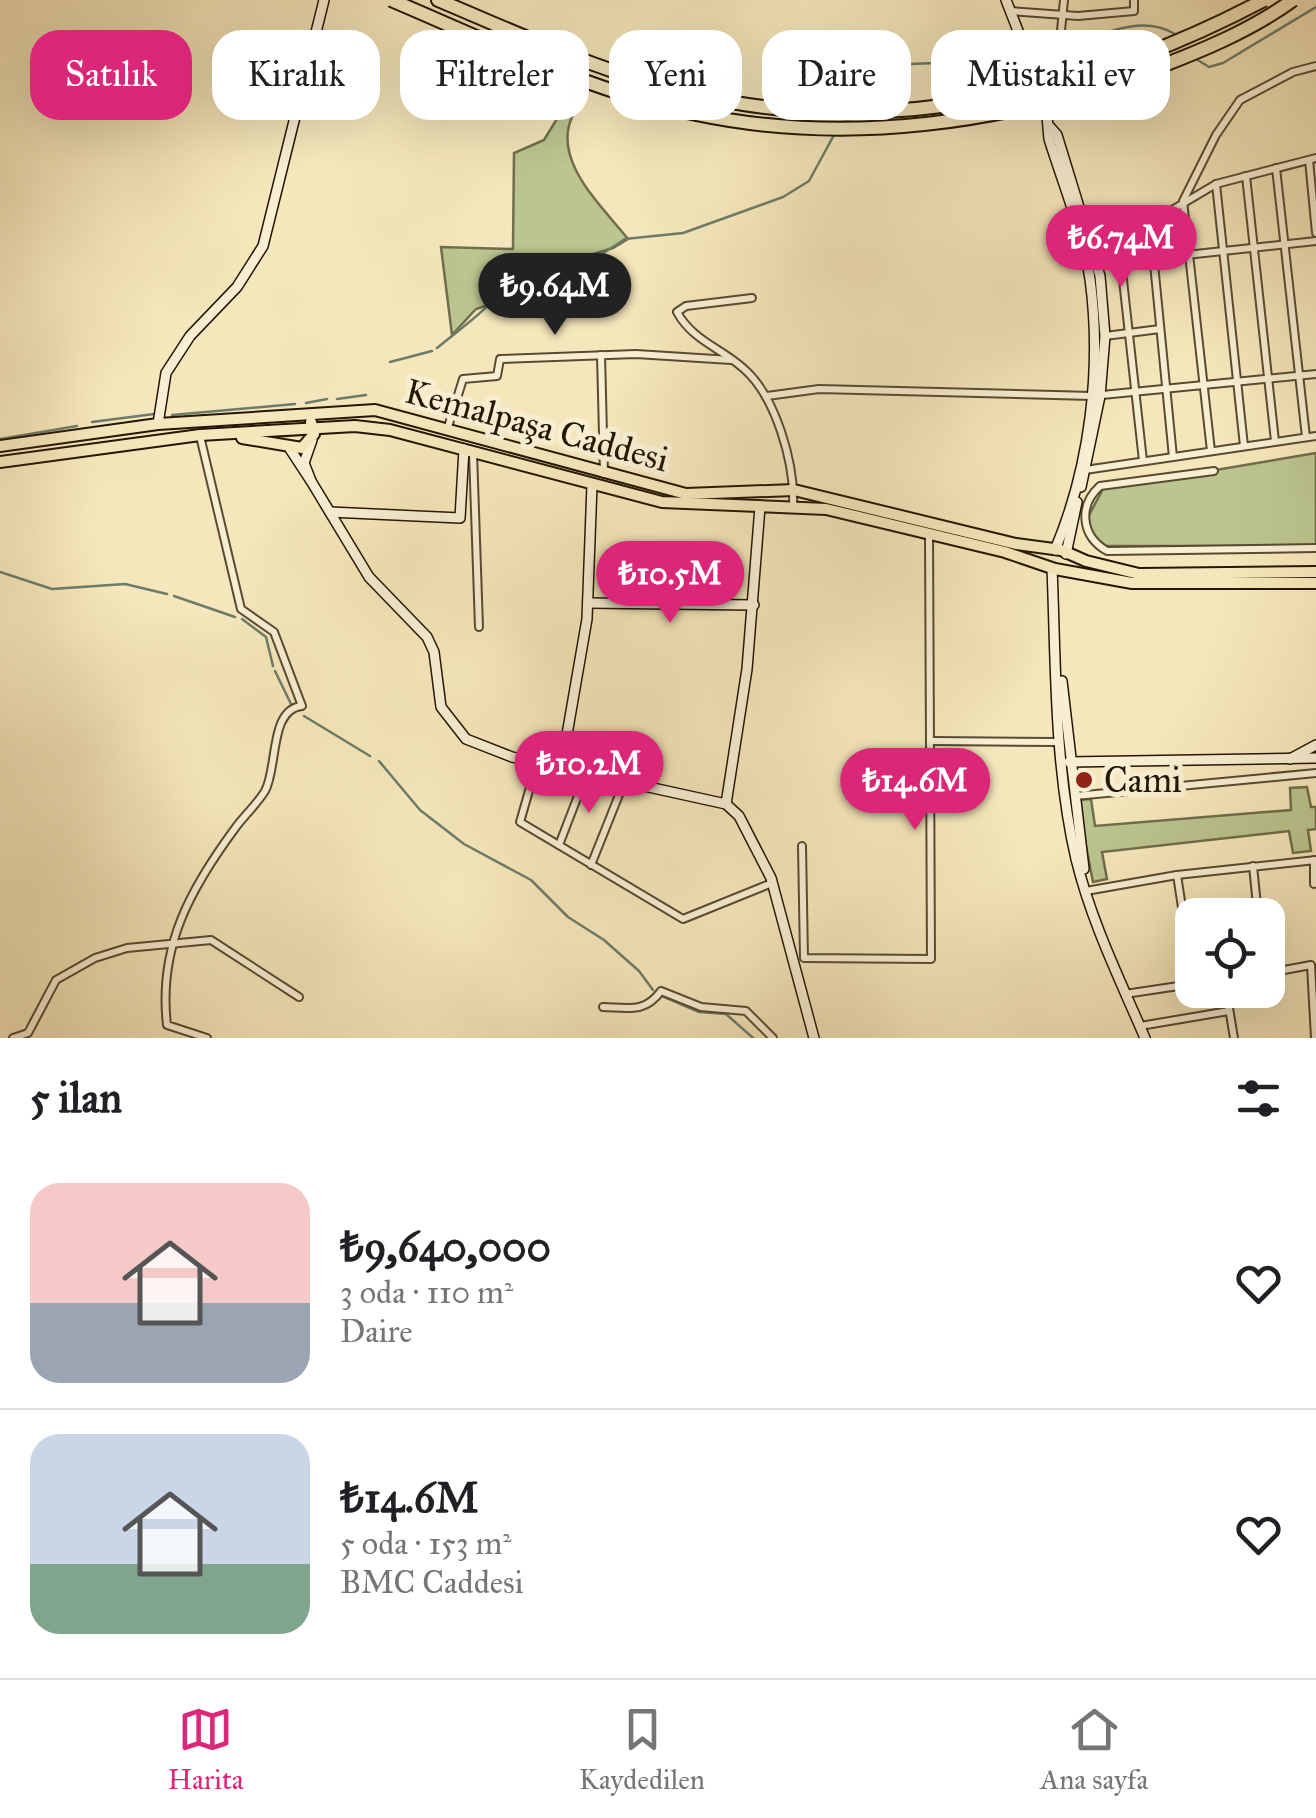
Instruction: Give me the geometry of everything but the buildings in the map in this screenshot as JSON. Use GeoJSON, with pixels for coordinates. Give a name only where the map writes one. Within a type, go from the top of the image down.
{"type":"FeatureCollection","features":[{"type":"Feature","properties":{"kind":"highway"},"geometry":{"type":"LineString","coordinates":[[391,0],[546,66],[695,114],[768,125],[836,126],[986,117],[1078,97],[1206,49],[1294,0]]}},
{"type":"Feature","properties":{"kind":"highway"},"geometry":{"type":"LineString","coordinates":[[438,0],[553,50],[694,95],[836,111],[947,106],[1071,82],[1198,35],[1264,0]]}},
{"type":"Feature","properties":{"kind":"main road","name":"Kemalpaşa Caddesi"},"geometry":{"type":"LineString","coordinates":[[0,446],[158,424],[375,410],[686,494],[794,490],[1156,575],[1316,572]]}},
{"type":"Feature","properties":{"kind":"main road"},"geometry":{"type":"LineString","coordinates":[[222,434],[288,447],[302,448],[312,434],[297,413],[282,420],[278,430],[288,447]]}},
{"type":"Feature","properties":{"kind":"main road","name":"Kemalpaşa Caddesi"},"geometry":{"type":"LineString","coordinates":[[0,462],[200,435],[390,430],[592,485],[695,506],[793,506],[860,516],[1056,567],[1166,586],[1316,583]]}},
{"type":"Feature","properties":{"kind":"main road"},"geometry":{"type":"LineString","coordinates":[[1056,567],[1060,552]]}},
{"type":"Feature","properties":{"kind":"main road"},"geometry":{"type":"LineString","coordinates":[[1056,567],[1060,552]]}},
{"type":"Feature","properties":{"kind":"street"},"geometry":{"type":"LineString","coordinates":[[158,424],[166,373],[190,336],[237,288],[263,246],[324,0]]}},
{"type":"Feature","properties":{"kind":"street"},"geometry":{"type":"LineString","coordinates":[[1006,0],[1017,30]]}},
{"type":"Feature","properties":{"kind":"street"},"geometry":{"type":"LineString","coordinates":[[1061,30],[1064,0]]}},
{"type":"Feature","properties":{"kind":"street"},"geometry":{"type":"LineString","coordinates":[[1010,11],[1063,15],[1134,10],[1134,0]]}},
{"type":"Feature","properties":{"kind":"street"},"geometry":{"type":"LineString","coordinates":[[1211,451],[1183,201],[1216,135],[1240,100],[1293,72],[1316,66]]}},
{"type":"Feature","properties":{"kind":"street"},"geometry":{"type":"LineString","coordinates":[[1060,552],[1076,510],[1096,396],[1105,336],[1100,276],[1058,135],[1048,122],[1049,138],[1090,276],[1096,396]]}},
{"type":"Feature","properties":{"kind":"street"},"geometry":{"type":"LineString","coordinates":[[1092,249],[1150,223],[1216,184],[1313,159],[1316,233]]}},
{"type":"Feature","properties":{"kind":"street"},"geometry":{"type":"LineString","coordinates":[[1276,168],[1306,437]]}},
{"type":"Feature","properties":{"kind":"street"},"geometry":{"type":"LineString","coordinates":[[1246,176],[1275,442]]}},
{"type":"Feature","properties":{"kind":"street"},"geometry":{"type":"LineString","coordinates":[[1216,184],[1244,446]]}},
{"type":"Feature","properties":{"kind":"street"},"geometry":{"type":"LineString","coordinates":[[1150,223],[1173,457]]}},
{"type":"Feature","properties":{"kind":"street"},"geometry":{"type":"LineString","coordinates":[[1117,238],[1142,461]]}},
{"type":"Feature","properties":{"kind":"street"},"geometry":{"type":"LineString","coordinates":[[1121,262],[1316,241]]}},
{"type":"Feature","properties":{"kind":"street"},"geometry":{"type":"LineString","coordinates":[[752,298],[686,306],[677,312],[713,350],[731,360],[767,396],[794,490],[793,506]]}},
{"type":"Feature","properties":{"kind":"street"},"geometry":{"type":"LineString","coordinates":[[1105,336],[1160,329]]}},
{"type":"Feature","properties":{"kind":"street"},"geometry":{"type":"LineString","coordinates":[[448,427],[463,378],[497,376],[500,359],[601,355],[731,360]]}},
{"type":"Feature","properties":{"kind":"street"},"geometry":{"type":"LineString","coordinates":[[601,355],[604,474]]}},
{"type":"Feature","properties":{"kind":"street"},"geometry":{"type":"LineString","coordinates":[[767,396],[818,389],[1096,396],[1316,374]]}},
{"type":"Feature","properties":{"kind":"street"},"geometry":{"type":"LineString","coordinates":[[311,481],[304,463],[312,434]]}},
{"type":"Feature","properties":{"kind":"street"},"geometry":{"type":"LineString","coordinates":[[200,435],[241,609],[274,632],[302,706],[289,711],[278,726],[276,768],[266,789],[200,878],[162,975],[167,1025],[208,1038]]}},
{"type":"Feature","properties":{"kind":"street"},"geometry":{"type":"LineString","coordinates":[[1082,469],[1316,436]]}},
{"type":"Feature","properties":{"kind":"street"},"geometry":{"type":"LineString","coordinates":[[288,447],[369,577],[427,638],[434,652],[441,707],[455,730],[488,750],[624,785],[726,804],[740,816],[772,883],[814,1038]]}},
{"type":"Feature","properties":{"kind":"street"},"geometry":{"type":"LineString","coordinates":[[330,512],[460,518],[469,450]]}},
{"type":"Feature","properties":{"kind":"street"},"geometry":{"type":"LineString","coordinates":[[469,450],[479,627]]}},
{"type":"Feature","properties":{"kind":"street"},"geometry":{"type":"LineString","coordinates":[[1060,552],[1082,469]]}},
{"type":"Feature","properties":{"kind":"street"},"geometry":{"type":"LineString","coordinates":[[1214,471],[1100,486],[1090,496],[1086,508],[1086,530],[1093,542],[1107,550],[1316,548]]}},
{"type":"Feature","properties":{"kind":"street"},"geometry":{"type":"LineString","coordinates":[[562,768],[588,603],[592,485]]}},
{"type":"Feature","properties":{"kind":"street"},"geometry":{"type":"LineString","coordinates":[[726,804],[754,605],[760,507]]}},
{"type":"Feature","properties":{"kind":"street"},"geometry":{"type":"LineString","coordinates":[[802,846],[804,958],[930,959],[929,532]]}},
{"type":"Feature","properties":{"kind":"street"},"geometry":{"type":"LineString","coordinates":[[1056,567],[1058,742],[1076,857],[1086,892],[1145,1038]]}},
{"type":"Feature","properties":{"kind":"street"},"geometry":{"type":"LineString","coordinates":[[1056,567],[1069,762],[1086,892]]}},
{"type":"Feature","properties":{"kind":"street"},"geometry":{"type":"LineString","coordinates":[[588,603],[754,605]]}},
{"type":"Feature","properties":{"kind":"street"},"geometry":{"type":"LineString","coordinates":[[932,740],[1058,742]]}},
{"type":"Feature","properties":{"kind":"street"},"geometry":{"type":"LineString","coordinates":[[1288,760],[1316,745]]}},
{"type":"Feature","properties":{"kind":"street"},"geometry":{"type":"LineString","coordinates":[[1069,762],[1190,757],[1316,758]]}},
{"type":"Feature","properties":{"kind":"street"},"geometry":{"type":"LineString","coordinates":[[537,763],[520,822],[683,919],[772,883]]}},
{"type":"Feature","properties":{"kind":"street"},"geometry":{"type":"LineString","coordinates":[[1074,796],[1316,773]]}},
{"type":"Feature","properties":{"kind":"street"},"geometry":{"type":"LineString","coordinates":[[559,845],[586,775]]}},
{"type":"Feature","properties":{"kind":"street"},"geometry":{"type":"LineString","coordinates":[[591,865],[624,785]]}},
{"type":"Feature","properties":{"kind":"street"},"geometry":{"type":"LineString","coordinates":[[1086,892],[1177,874],[1315,860],[1314,884]]}},
{"type":"Feature","properties":{"kind":"street"},"geometry":{"type":"LineString","coordinates":[[1253,866],[1256,898]]}},
{"type":"Feature","properties":{"kind":"street"},"geometry":{"type":"LineString","coordinates":[[1177,874],[1181,898]]}},
{"type":"Feature","properties":{"kind":"street"},"geometry":{"type":"LineString","coordinates":[[13,1038],[28,1033],[47,992],[66,972],[110,952],[172,942],[220,942],[299,996]]}},
{"type":"Feature","properties":{"kind":"street"},"geometry":{"type":"LineString","coordinates":[[1285,971],[1314,966],[1316,1038]]}},
{"type":"Feature","properties":{"kind":"street"},"geometry":{"type":"LineString","coordinates":[[1125,994],[1175,987]]}},
{"type":"Feature","properties":{"kind":"street"},"geometry":{"type":"LineString","coordinates":[[603,1007],[642,1008],[652,1004],[661,991],[701,1007],[746,1011],[773,1038]]}},
{"type":"Feature","properties":{"kind":"street"},"geometry":{"type":"LineString","coordinates":[[1229,1008],[1234,1038]]}},
{"type":"Feature","properties":{"kind":"street"},"geometry":{"type":"LineString","coordinates":[[1140,1026],[1229,1011]]}},
{"type":"Feature","properties":{"kind":"green space"},"geometry":{"type":"Polygon","coordinates":[[[556,120],[572,120],[568,147],[573,164],[592,196],[628,239],[613,248],[507,280],[497,302],[476,309],[452,335],[441,247],[513,249],[514,153],[544,140],[556,120]]]}},
{"type":"Feature","properties":{"kind":"green space"},"geometry":{"type":"Polygon","coordinates":[[[1316,453],[1316,546],[1106,546],[1094,538],[1087,519],[1103,489],[1316,453]]]}},
{"type":"Feature","properties":{"kind":"green space"},"geometry":{"type":"Polygon","coordinates":[[[1307,787],[1311,807],[1316,807],[1316,829],[1308,830],[1311,851],[1293,853],[1289,831],[1102,852],[1107,879],[1093,882],[1077,800],[1091,799],[1095,826],[1291,810],[1290,788],[1307,787]]]}},
{"type":"Feature","properties":{"kind":"waterway"},"geometry":{"type":"LineString","coordinates":[[1196,59],[1209,67],[1223,63],[1316,7]]}},
{"type":"Feature","properties":{"kind":"waterway"},"geometry":{"type":"LineString","coordinates":[[1116,30],[1141,26],[1165,30]]}},
{"type":"Feature","properties":{"kind":"waterway"},"geometry":{"type":"LineString","coordinates":[[1170,32],[1175,34]]}},
{"type":"Feature","properties":{"kind":"waterway"},"geometry":{"type":"LineString","coordinates":[[911,64],[931,63]]}},
{"type":"Feature","properties":{"kind":"waterway"},"geometry":{"type":"LineString","coordinates":[[437,348],[485,309],[507,281],[605,252],[625,239],[683,233],[783,197],[809,181],[834,135]]}},
{"type":"Feature","properties":{"kind":"waterway"},"geometry":{"type":"LineString","coordinates":[[390,362],[432,351]]}},
{"type":"Feature","properties":{"kind":"waterway"},"geometry":{"type":"LineString","coordinates":[[337,399],[366,395]]}},
{"type":"Feature","properties":{"kind":"waterway"},"geometry":{"type":"LineString","coordinates":[[306,403],[327,399]]}},
{"type":"Feature","properties":{"kind":"waterway"},"geometry":{"type":"LineString","coordinates":[[172,415],[295,404]]}},
{"type":"Feature","properties":{"kind":"waterway"},"geometry":{"type":"LineString","coordinates":[[92,422],[154,414]]}},
{"type":"Feature","properties":{"kind":"waterway"},"geometry":{"type":"LineString","coordinates":[[0,439],[77,426]]}},
{"type":"Feature","properties":{"kind":"waterway"},"geometry":{"type":"LineString","coordinates":[[0,572],[52,589],[125,584],[167,594]]}},
{"type":"Feature","properties":{"kind":"waterway"},"geometry":{"type":"LineString","coordinates":[[174,596],[235,617]]}},
{"type":"Feature","properties":{"kind":"waterway"},"geometry":{"type":"LineString","coordinates":[[242,619],[266,637],[273,666]]}},
{"type":"Feature","properties":{"kind":"waterway"},"geometry":{"type":"LineString","coordinates":[[275,671],[291,704]]}},
{"type":"Feature","properties":{"kind":"waterway"},"geometry":{"type":"LineString","coordinates":[[304,716],[370,756]]}},
{"type":"Feature","properties":{"kind":"waterway"},"geometry":{"type":"LineString","coordinates":[[379,761],[420,810],[464,844],[531,880],[568,917],[604,940],[639,971],[653,990]]}},
{"type":"Feature","properties":{"kind":"waterway"},"geometry":{"type":"LineString","coordinates":[[662,996],[699,1012],[726,1014],[753,1038]]}},
{"type":"Feature","properties":{"kind":"place","name":"Cami"},"geometry":{"type":"Point","coordinates":[1084,780]}}]}
